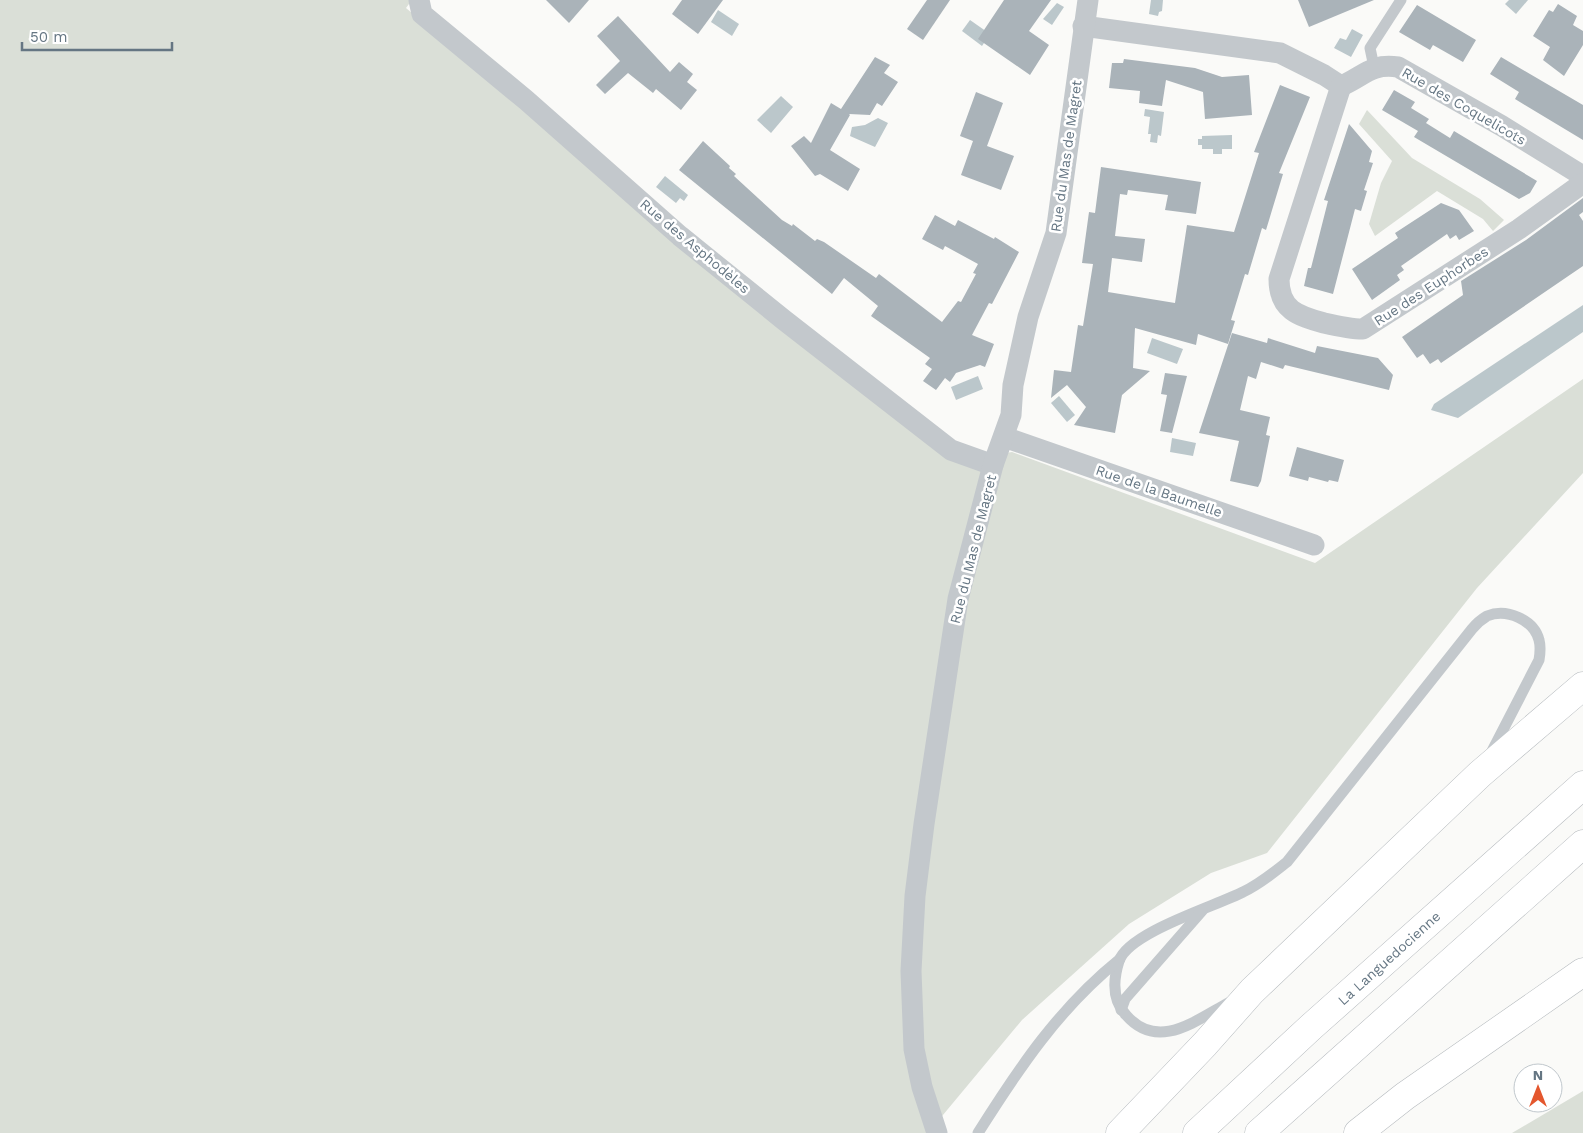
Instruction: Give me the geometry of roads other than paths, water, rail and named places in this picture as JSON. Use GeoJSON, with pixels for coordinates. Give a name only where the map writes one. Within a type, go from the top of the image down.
{"type":"FeatureCollection","features":[{"type":"Feature","properties":{"kind":"highway"},"geometry":{"type":"LineString","coordinates":[[1120,1133],[1205,1044],[1252,991],[1480,774],[1583,686]]}},
{"type":"Feature","properties":{"kind":"highway","name":"La Languedocienne"},"geometry":{"type":"LineString","coordinates":[[1197,1133],[1310,1028],[1583,785]]}},
{"type":"Feature","properties":{"kind":"highway"},"geometry":{"type":"LineString","coordinates":[[1259,1133],[1583,844]]}},
{"type":"Feature","properties":{"kind":"highway"},"geometry":{"type":"LineString","coordinates":[[1358,1133],[1413,1091],[1583,972]]}},
{"type":"Feature","properties":{"kind":"street","name":"Rue du Mas de Magret"},"geometry":{"type":"LineString","coordinates":[[937,1133],[922,1088],[914,1049],[911,971],[915,896],[958,599],[993,465],[1011,415],[1013,385],[1028,317],[1056,233],[1088,0]]}},
{"type":"Feature","properties":{"kind":"street","name":"Rue des Asphodèles"},"geometry":{"type":"LineString","coordinates":[[419,1],[422,14],[526,100],[680,236],[776,314],[951,450],[993,465]]}},
{"type":"Feature","properties":{"kind":"street"},"geometry":{"type":"LineString","coordinates":[[1083,26],[1280,54],[1324,75],[1341,86],[1359,78],[1374,67]]}},
{"type":"Feature","properties":{"kind":"street","name":"Rue des Coquelicots"},"geometry":{"type":"LineString","coordinates":[[1374,67],[1385,65],[1398,67],[1583,176]]}},
{"type":"Feature","properties":{"kind":"street","name":"Rue des Euphorbes"},"geometry":{"type":"LineString","coordinates":[[1341,86],[1278,279],[1278,291],[1283,300],[1298,317],[1351,329],[1363,329],[1519,229],[1583,183]]}},
{"type":"Feature","properties":{"kind":"street","name":"Rue de la Baumelle"},"geometry":{"type":"LineString","coordinates":[[1004,437],[1314,546]]}},
{"type":"Feature","properties":{"kind":"lane"},"geometry":{"type":"LineString","coordinates":[[1374,67],[1370,48],[1401,0]]}},
{"type":"Feature","properties":{"kind":"lane"},"geometry":{"type":"LineString","coordinates":[[978,1133],[1020,1066],[1059,1017],[1135,943],[1154,931],[1204,910],[1262,882],[1287,862],[1472,628],[1488,616],[1509,614],[1525,620],[1537,634],[1540,649],[1539,660],[1480,774]]}},
{"type":"Feature","properties":{"kind":"lane"},"geometry":{"type":"LineString","coordinates":[[1121,1010],[1125,999],[1204,910]]}},
{"type":"Feature","properties":{"kind":"lane"},"geometry":{"type":"LineString","coordinates":[[1120,959],[1114,979],[1116,995],[1121,1010],[1133,1024],[1148,1032],[1164,1033],[1181,1029],[1252,991]]}}]}
